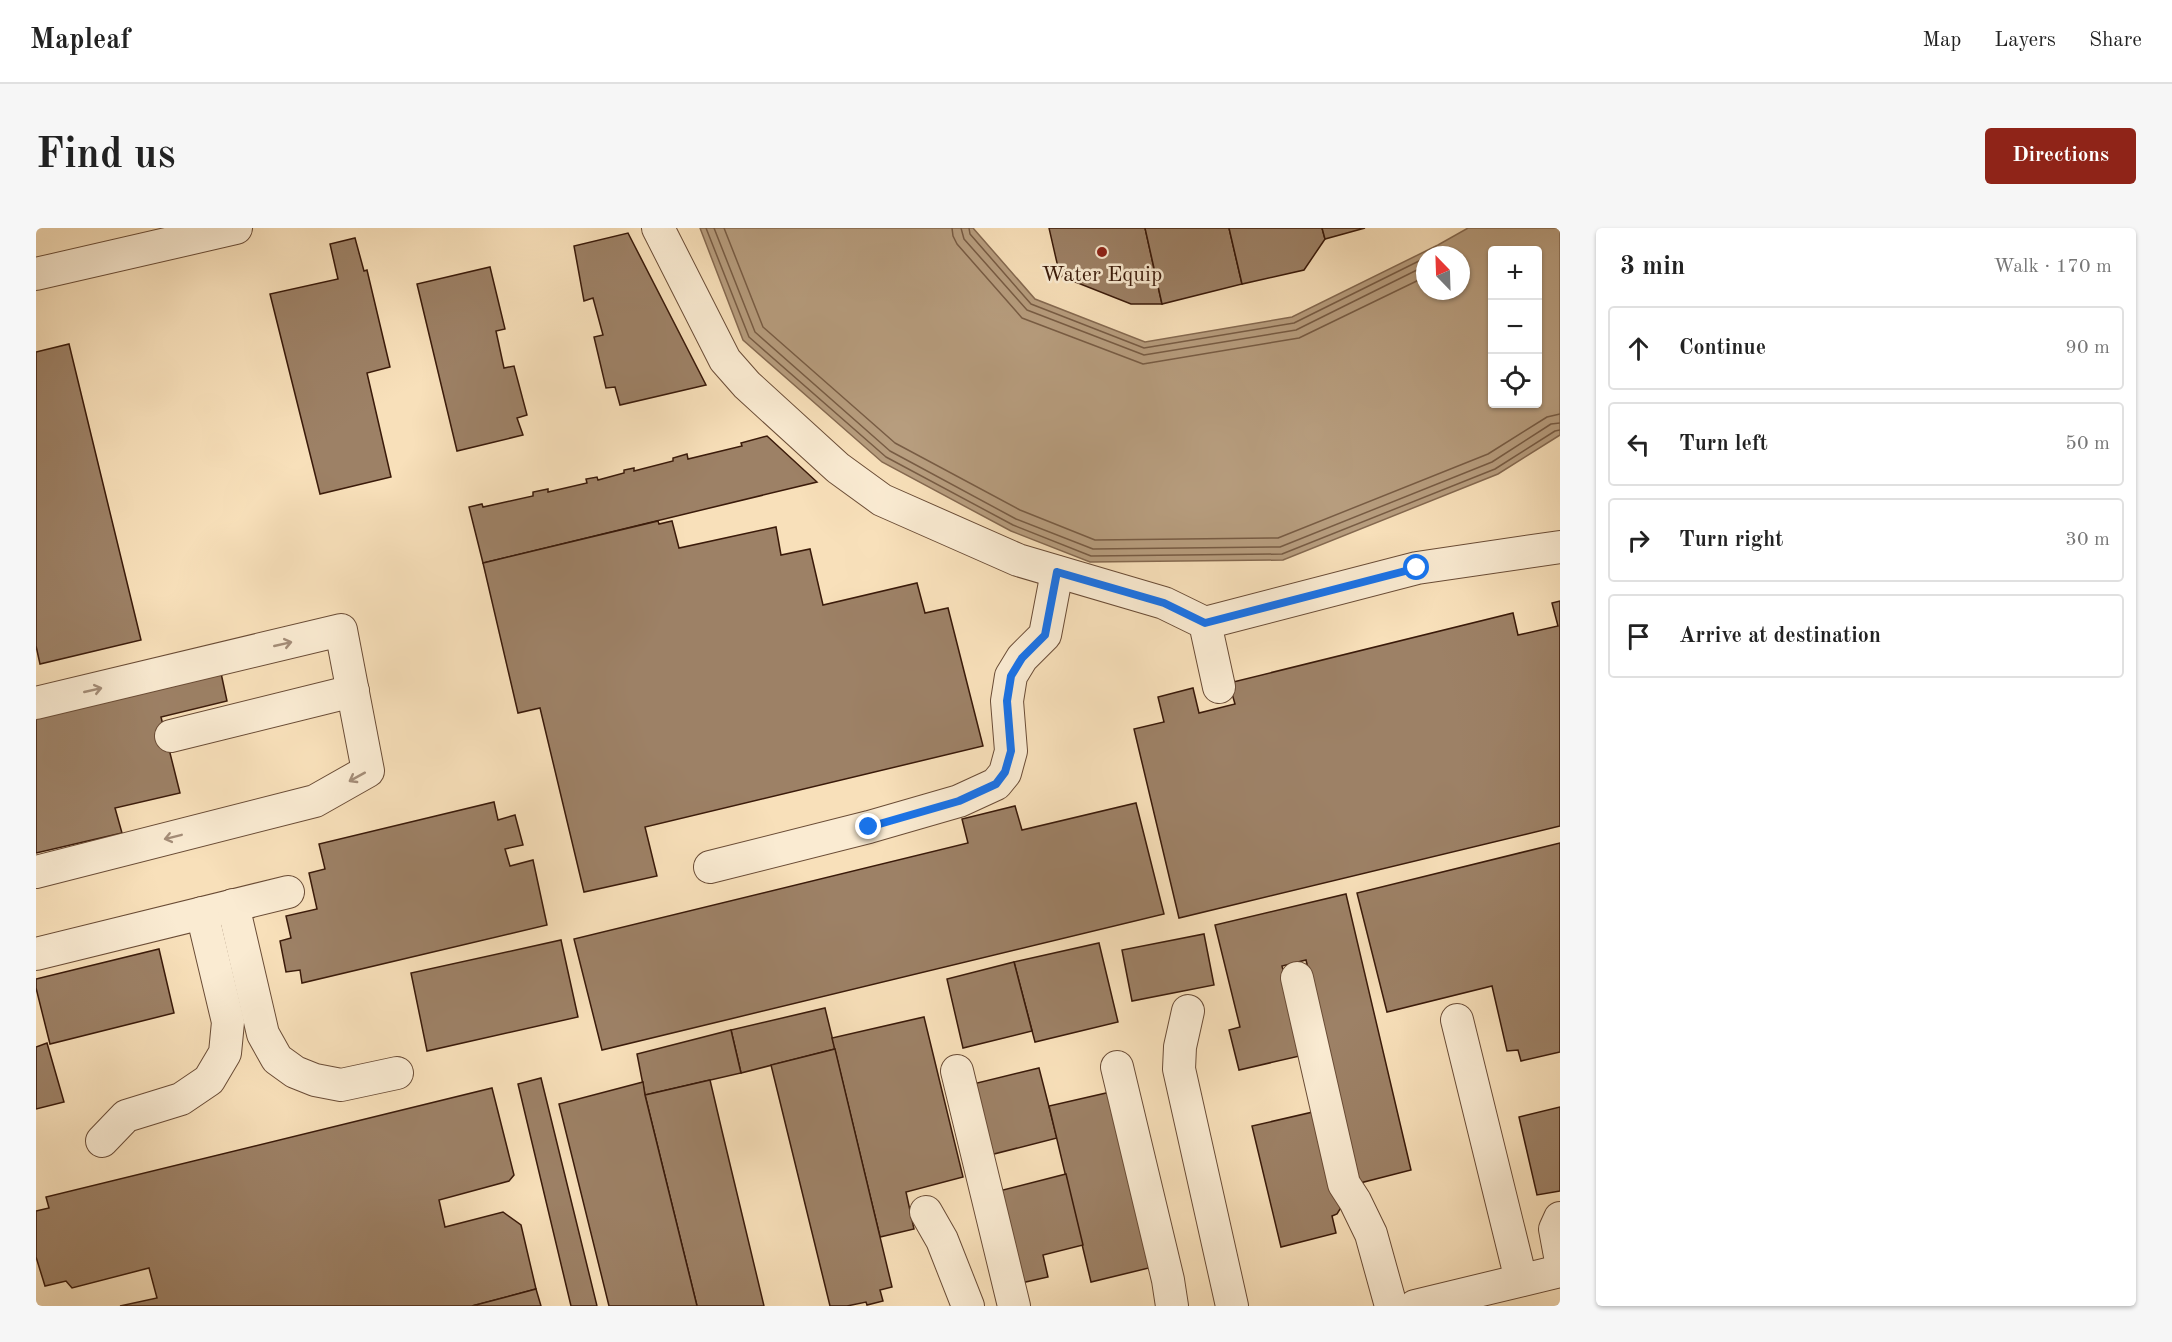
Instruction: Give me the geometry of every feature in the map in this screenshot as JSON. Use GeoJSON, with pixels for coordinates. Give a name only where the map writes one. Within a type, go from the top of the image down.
{"type":"FeatureCollection","features":[{"type":"Feature","properties":{"kind":"street"},"geometry":{"type":"LineString","coordinates":[[36,274],[236,228]]}},
{"type":"Feature","properties":{"kind":"street"},"geometry":{"type":"LineString","coordinates":[[658,228],[724,360],[747,385],[838,468],[882,500],[1018,560],[1164,603],[1205,623],[1417,568],[1560,548]]}},
{"type":"Feature","properties":{"kind":"street"},"geometry":{"type":"LineString","coordinates":[[710,867],[869,827],[959,801],[996,784],[1005,772],[1011,751],[1007,701],[1011,676],[1022,658],[1045,635],[1057,572]]}},
{"type":"Feature","properties":{"kind":"street"},"geometry":{"type":"LineString","coordinates":[[1205,623],[1220,687]]}},
{"type":"Feature","properties":{"kind":"street"},"geometry":{"type":"LineString","coordinates":[[36,703],[341,630],[368,771],[315,801],[36,872]]}},
{"type":"Feature","properties":{"kind":"street"},"geometry":{"type":"LineString","coordinates":[[171,736],[353,691]]}},
{"type":"Feature","properties":{"kind":"street"},"geometry":{"type":"LineString","coordinates":[[36,954],[288,892]]}},
{"type":"Feature","properties":{"kind":"street"},"geometry":{"type":"LineString","coordinates":[[233,905],[263,1034],[277,1059],[295,1072],[315,1080],[341,1086],[397,1073]]}},
{"type":"Feature","properties":{"kind":"street"},"geometry":{"type":"LineString","coordinates":[[102,1142],[126,1116],[181,1099],[209,1080],[225,1053],[228,1022],[202,913]]}},
{"type":"Feature","properties":{"kind":"street"},"geometry":{"type":"LineString","coordinates":[[1297,978],[1344,1184],[1371,1234],[1391,1306]]}},
{"type":"Feature","properties":{"kind":"street"},"geometry":{"type":"LineString","coordinates":[[1188,1011],[1180,1047],[1179,1069],[1232,1306]]}},
{"type":"Feature","properties":{"kind":"street"},"geometry":{"type":"LineString","coordinates":[[1457,1020],[1521,1280]]}},
{"type":"Feature","properties":{"kind":"street"},"geometry":{"type":"LineString","coordinates":[[1117,1066],[1168,1280],[1172,1306]]}},
{"type":"Feature","properties":{"kind":"street"},"geometry":{"type":"LineString","coordinates":[[957,1071],[1014,1306]]}},
{"type":"Feature","properties":{"kind":"street"},"geometry":{"type":"LineString","coordinates":[[926,1212],[942,1240],[968,1306]]}},
{"type":"Feature","properties":{"kind":"street"},"geometry":{"type":"LineString","coordinates":[[1560,1218],[1555,1229],[1560,1256]]}},
{"type":"Feature","properties":{"kind":"street"},"geometry":{"type":"LineString","coordinates":[[1414,1306],[1560,1271]]}},
{"type":"Feature","properties":{"kind":"water"},"geometry":{"type":"Polygon","coordinates":[[[700,228],[973,228],[1035,299],[1145,342],[1292,317],[1416,256],[1416,300],[1470,300],[1470,246],[1436,246],[1468,228],[1560,228],[1560,435],[1498,474],[1283,560],[1090,562],[1011,531],[882,462],[743,340],[700,228]]]}},
{"type":"Feature","properties":{"kind":"building","name":"Water Equip"},"geometry":{"type":"Polygon","coordinates":[[[1049,228],[1145,228],[1162,304],[1131,304],[1060,276],[1049,228]]]}},
{"type":"Feature","properties":{"kind":"building"},"geometry":{"type":"Polygon","coordinates":[[[1145,228],[1229,228],[1242,284],[1162,304],[1145,228]]]}},
{"type":"Feature","properties":{"kind":"building"},"geometry":{"type":"Polygon","coordinates":[[[1229,228],[1322,228],[1325,239],[1304,270],[1242,284],[1229,228]]]}},
{"type":"Feature","properties":{"kind":"building"},"geometry":{"type":"Polygon","coordinates":[[[1322,228],[1365,228],[1325,239],[1322,228]]]}},
{"type":"Feature","properties":{"kind":"building"},"geometry":{"type":"Polygon","coordinates":[[[628,233],[706,385],[620,405],[615,387],[606,388],[594,337],[603,335],[593,298],[584,301],[574,246],[628,233]]]}},
{"type":"Feature","properties":{"kind":"building"},"geometry":{"type":"Polygon","coordinates":[[[355,238],[364,271],[367,270],[390,367],[367,373],[391,477],[320,494],[270,294],[338,279],[330,244],[355,238]]]}},
{"type":"Feature","properties":{"kind":"building"},"geometry":{"type":"Polygon","coordinates":[[[490,267],[505,329],[496,331],[504,368],[514,366],[527,415],[517,418],[523,435],[457,451],[417,284],[490,267]]]}},
{"type":"Feature","properties":{"kind":"building"},"geometry":{"type":"Polygon","coordinates":[[[69,344],[141,640],[40,664],[36,646],[36,352],[69,344]]]}},
{"type":"Feature","properties":{"kind":"building"},"geometry":{"type":"Polygon","coordinates":[[[767,436],[817,482],[483,563],[469,507],[482,504],[483,507],[533,496],[533,492],[548,489],[548,492],[587,483],[586,479],[597,477],[598,480],[624,473],[624,470],[634,468],[634,471],[673,461],[673,458],[687,454],[688,459],[742,446],[741,443],[767,436]]]}},
{"type":"Feature","properties":{"kind":"building"},"geometry":{"type":"Polygon","coordinates":[[[658,521],[659,524],[672,521],[679,548],[776,527],[781,555],[810,549],[823,605],[917,583],[925,613],[948,608],[983,746],[645,827],[657,876],[584,892],[540,708],[518,713],[483,563],[658,521]]]}},
{"type":"Feature","properties":{"kind":"building"},"geometry":{"type":"Polygon","coordinates":[[[1560,601],[1560,826],[1179,918],[1134,729],[1164,722],[1158,697],[1193,688],[1199,713],[1235,704],[1229,683],[1513,613],[1518,635],[1558,626],[1552,603],[1560,601]]]}},
{"type":"Feature","properties":{"kind":"building"},"geometry":{"type":"Polygon","coordinates":[[[221,673],[227,701],[161,717],[180,793],[115,808],[122,833],[36,853],[36,716],[221,673]]]}},
{"type":"Feature","properties":{"kind":"building"},"geometry":{"type":"Polygon","coordinates":[[[494,802],[498,820],[515,815],[523,845],[505,849],[510,866],[533,860],[547,925],[302,983],[300,970],[286,972],[280,941],[291,938],[286,916],[317,909],[309,873],[325,869],[319,844],[494,802]]]}},
{"type":"Feature","properties":{"kind":"building"},"geometry":{"type":"Polygon","coordinates":[[[1136,803],[1164,914],[602,1050],[574,939],[968,843],[962,819],[1015,806],[1022,830],[1136,803]]]}},
{"type":"Feature","properties":{"kind":"building"},"geometry":{"type":"Polygon","coordinates":[[[1560,843],[1560,1052],[1521,1061],[1518,1050],[1507,1051],[1492,986],[1387,1012],[1357,893],[1560,843]]]}},
{"type":"Feature","properties":{"kind":"building"},"geometry":{"type":"Polygon","coordinates":[[[1346,894],[1411,1170],[1360,1183],[1306,960],[1282,966],[1304,1055],[1239,1070],[1229,1030],[1240,1027],[1215,925],[1346,894]]]}},
{"type":"Feature","properties":{"kind":"building"},"geometry":{"type":"Polygon","coordinates":[[[1204,934],[1214,985],[1132,1001],[1122,950],[1204,934]]]}},
{"type":"Feature","properties":{"kind":"building"},"geometry":{"type":"Polygon","coordinates":[[[561,940],[578,1017],[427,1051],[411,973],[561,940]]]}},
{"type":"Feature","properties":{"kind":"building"},"geometry":{"type":"Polygon","coordinates":[[[1099,943],[1118,1022],[1035,1042],[1014,962],[1099,943]]]}},
{"type":"Feature","properties":{"kind":"building"},"geometry":{"type":"Polygon","coordinates":[[[159,949],[174,1013],[50,1044],[36,988],[36,979],[159,949]]]}},
{"type":"Feature","properties":{"kind":"building"},"geometry":{"type":"Polygon","coordinates":[[[1014,962],[1032,1031],[963,1048],[947,979],[1014,962]]]}},
{"type":"Feature","properties":{"kind":"building"},"geometry":{"type":"Polygon","coordinates":[[[825,1008],[835,1049],[741,1073],[731,1030],[825,1008]]]}},
{"type":"Feature","properties":{"kind":"building"},"geometry":{"type":"Polygon","coordinates":[[[924,1017],[963,1177],[906,1192],[914,1229],[880,1237],[832,1038],[924,1017]]]}},
{"type":"Feature","properties":{"kind":"building"},"geometry":{"type":"Polygon","coordinates":[[[731,1030],[741,1073],[645,1095],[637,1054],[731,1030]]]}},
{"type":"Feature","properties":{"kind":"building"},"geometry":{"type":"Polygon","coordinates":[[[47,1043],[64,1102],[36,1109],[36,1047],[47,1043]]]}},
{"type":"Feature","properties":{"kind":"building"},"geometry":{"type":"Polygon","coordinates":[[[835,1049],[892,1287],[880,1290],[883,1301],[867,1305],[866,1302],[847,1306],[830,1306],[771,1065],[835,1049]]]}},
{"type":"Feature","properties":{"kind":"building"},"geometry":{"type":"Polygon","coordinates":[[[1039,1068],[1057,1138],[990,1155],[973,1084],[1039,1068]]]}},
{"type":"Feature","properties":{"kind":"building"},"geometry":{"type":"Polygon","coordinates":[[[541,1078],[597,1306],[571,1306],[518,1084],[541,1078]]]}},
{"type":"Feature","properties":{"kind":"building"},"geometry":{"type":"Polygon","coordinates":[[[710,1080],[764,1306],[697,1306],[645,1095],[710,1080]]]}},
{"type":"Feature","properties":{"kind":"building"},"geometry":{"type":"Polygon","coordinates":[[[643,1082],[697,1306],[609,1306],[559,1104],[643,1082]]]}},
{"type":"Feature","properties":{"kind":"building"},"geometry":{"type":"Polygon","coordinates":[[[492,1088],[514,1175],[509,1181],[439,1200],[445,1227],[503,1212],[521,1225],[536,1289],[472,1306],[120,1306],[157,1298],[149,1268],[72,1288],[66,1281],[45,1286],[36,1257],[36,1211],[49,1208],[46,1197],[492,1088]]]}},
{"type":"Feature","properties":{"kind":"building"},"geometry":{"type":"Polygon","coordinates":[[[1115,1091],[1157,1266],[1091,1282],[1049,1106],[1115,1091]]]}},
{"type":"Feature","properties":{"kind":"building"},"geometry":{"type":"Polygon","coordinates":[[[1560,1107],[1560,1191],[1537,1195],[1519,1117],[1560,1107]]]}},
{"type":"Feature","properties":{"kind":"building"},"geometry":{"type":"Polygon","coordinates":[[[1313,1112],[1342,1206],[1337,1214],[1332,1216],[1336,1233],[1281,1247],[1252,1126],[1313,1112]]]}},
{"type":"Feature","properties":{"kind":"building"},"geometry":{"type":"Polygon","coordinates":[[[1066,1174],[1083,1245],[1043,1255],[1048,1277],[1021,1283],[999,1191],[1066,1174]]]}},
{"type":"Feature","properties":{"kind":"building"},"geometry":{"type":"Polygon","coordinates":[[[536,1289],[541,1306],[472,1306],[536,1289]]]}},
{"type":"Feature","properties":{"kind":"place","name":"Water Equip"},"geometry":{"type":"Point","coordinates":[1102,252]}},
{"type":"Feature","properties":{"kind":"route"},"geometry":{"type":"LineString","coordinates":[[869,827],[959,801],[996,784],[1005,772],[1011,751],[1007,701],[1011,676],[1022,658],[1045,635],[1057,572],[1164,603],[1205,623],[1417,568]]}}]}
